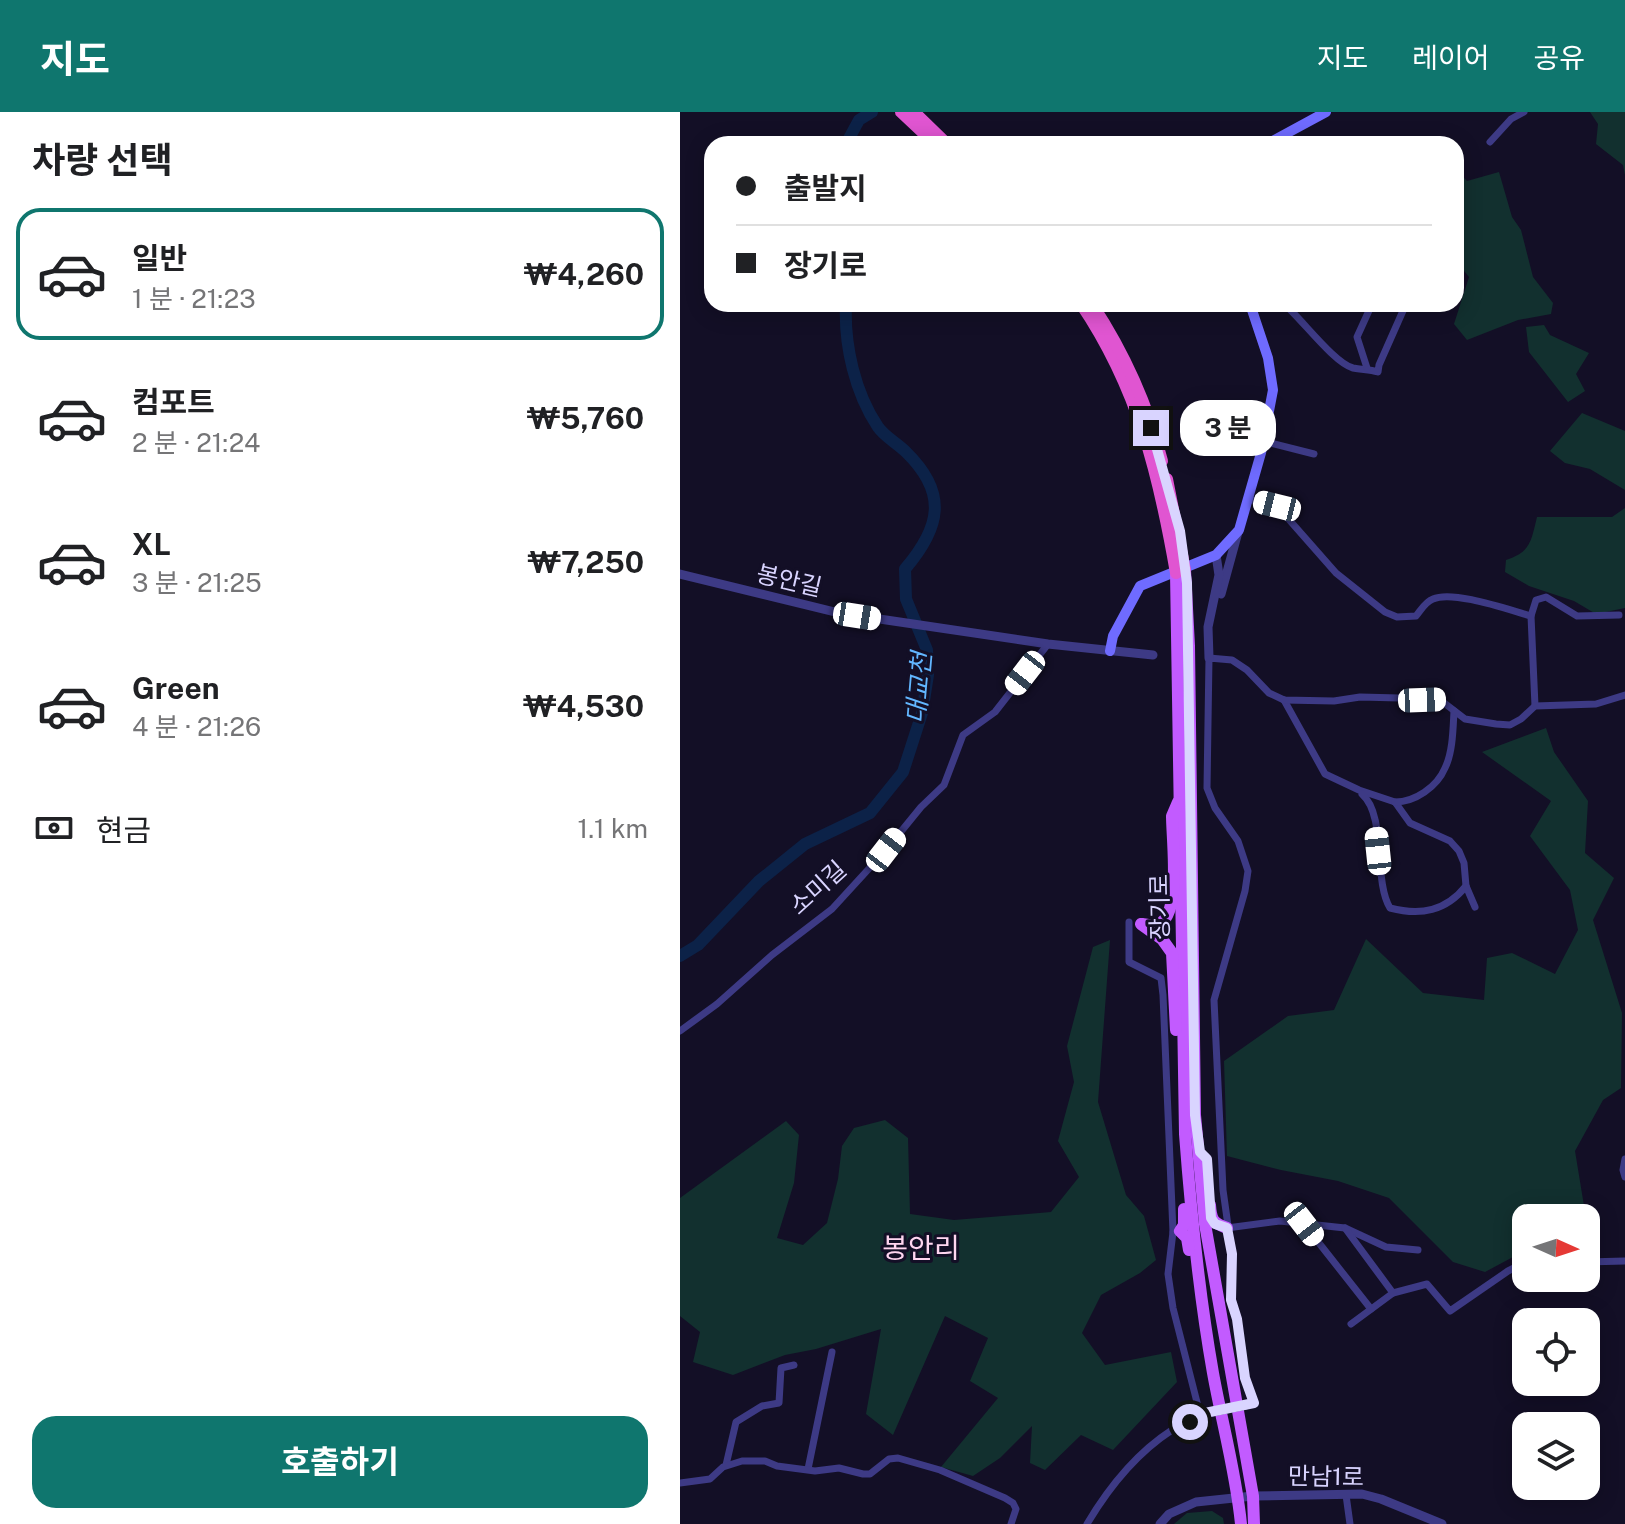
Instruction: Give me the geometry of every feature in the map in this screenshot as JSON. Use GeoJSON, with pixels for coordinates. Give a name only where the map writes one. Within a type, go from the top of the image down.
{"type":"FeatureCollection","features":[{"type":"Feature","properties":{"kind":"highway"},"geometry":{"type":"LineString","coordinates":[[901,112],[932,136]]}},
{"type":"Feature","properties":{"kind":"highway"},"geometry":{"type":"LineString","coordinates":[[914,112],[934,136]]}},
{"type":"Feature","properties":{"kind":"highway","name":"장기로"},"geometry":{"type":"LineString","coordinates":[[1086,312],[1114,362],[1151,451],[1181,571]]}},
{"type":"Feature","properties":{"kind":"highway","name":"장기로"},"geometry":{"type":"LineString","coordinates":[[1097,312],[1123,358],[1144,406],[1169,488],[1181,571]]}},
{"type":"Feature","properties":{"kind":"main road"},"geometry":{"type":"LineString","coordinates":[[1282,136],[1326,112]]}},
{"type":"Feature","properties":{"kind":"main road"},"geometry":{"type":"LineString","coordinates":[[1110,651],[1113,636],[1140,586],[1216,555],[1239,530],[1272,401],[1272,377],[1252,312]]}},
{"type":"Feature","properties":{"kind":"main road","name":"장기로"},"geometry":{"type":"LineString","coordinates":[[1181,571],[1185,1134],[1192,1224],[1213,1371],[1241,1524]]}},
{"type":"Feature","properties":{"kind":"main road","name":"장기로"},"geometry":{"type":"LineString","coordinates":[[1181,571],[1189,646],[1194,1072],[1205,1224],[1253,1496],[1254,1524]]}},
{"type":"Feature","properties":{"kind":"main road"},"geometry":{"type":"LineString","coordinates":[[1181,795],[1172,816],[1171,910],[1160,924],[1141,924],[1162,939],[1172,953],[1177,1071],[1185,1090]]}},
{"type":"Feature","properties":{"kind":"main road"},"geometry":{"type":"LineString","coordinates":[[1185,1134],[1180,1152],[1185,1214],[1176,1232],[1187,1238],[1205,1359],[1213,1371]]}},
{"type":"Feature","properties":{"kind":"main road"},"geometry":{"type":"LineString","coordinates":[[1200,1152],[1207,1159],[1211,1218],[1215,1224],[1227,1228]]}},
{"type":"Feature","properties":{"kind":"main road"},"geometry":{"type":"LineString","coordinates":[[1213,1279],[1218,1265],[1213,1236],[1227,1228]]}},
{"type":"Feature","properties":{"kind":"street"},"geometry":{"type":"LineString","coordinates":[[1490,142],[1511,119],[1524,112]]}},
{"type":"Feature","properties":{"kind":"street"},"geometry":{"type":"LineString","coordinates":[[1292,312],[1337,358],[1352,368],[1378,372],[1403,312]]}},
{"type":"Feature","properties":{"kind":"street"},"geometry":{"type":"LineString","coordinates":[[1367,368],[1357,337],[1368,312]]}},
{"type":"Feature","properties":{"kind":"street"},"geometry":{"type":"LineString","coordinates":[[1263,441],[1314,454]]}},
{"type":"Feature","properties":{"kind":"street"},"geometry":{"type":"LineString","coordinates":[[1248,499],[1277,506],[1336,573],[1385,612],[1397,617],[1416,616],[1426,603],[1444,596],[1464,598],[1531,616]]}},
{"type":"Feature","properties":{"kind":"street"},"geometry":{"type":"LineString","coordinates":[[1208,627],[1223,591],[1239,530]]}},
{"type":"Feature","properties":{"kind":"street"},"geometry":{"type":"LineString","coordinates":[[1087,1524],[1113,1484],[1134,1460],[1173,1430],[1204,1414],[1254,1403],[1245,1378],[1237,1319],[1231,1300],[1232,1254],[1223,1190],[1214,1000],[1248,871],[1238,841],[1215,808],[1207,788],[1208,627],[1219,578],[1216,555]]}},
{"type":"Feature","properties":{"kind":"street","name":"봉안길"},"geometry":{"type":"LineString","coordinates":[[680,574],[809,607],[1048,644]]}},
{"type":"Feature","properties":{"kind":"street"},"geometry":{"type":"LineString","coordinates":[[1535,706],[1531,616],[1536,600],[1546,597],[1577,616],[1619,615]]}},
{"type":"Feature","properties":{"kind":"street"},"geometry":{"type":"LineString","coordinates":[[1048,644],[1153,655]]}},
{"type":"Feature","properties":{"kind":"street","name":"소미길"},"geometry":{"type":"LineString","coordinates":[[680,1031],[832,909],[944,785],[963,735],[995,712],[1048,644]]}},
{"type":"Feature","properties":{"kind":"street"},"geometry":{"type":"LineString","coordinates":[[1209,658],[1232,660],[1247,670],[1269,693],[1284,700],[1334,701],[1360,697],[1439,699],[1465,719],[1510,725],[1535,706],[1596,704],[1625,695]]}},
{"type":"Feature","properties":{"kind":"street"},"geometry":{"type":"LineString","coordinates":[[1284,700],[1325,774],[1395,802],[1411,802],[1424,793],[1445,769],[1454,711]]}},
{"type":"Feature","properties":{"kind":"street"},"geometry":{"type":"LineString","coordinates":[[1359,790],[1374,807],[1384,895],[1390,908],[1412,912],[1436,910],[1455,899],[1466,886]]}},
{"type":"Feature","properties":{"kind":"street"},"geometry":{"type":"LineString","coordinates":[[1395,802],[1410,823],[1450,841],[1459,851],[1464,863],[1466,886],[1475,907]]}},
{"type":"Feature","properties":{"kind":"street"},"geometry":{"type":"LineString","coordinates":[[1129,922],[1129,962],[1161,978],[1176,1232],[1168,1274],[1173,1308],[1204,1414]]}},
{"type":"Feature","properties":{"kind":"street"},"geometry":{"type":"LineString","coordinates":[[1625,1159],[1625,1177]]}},
{"type":"Feature","properties":{"kind":"street"},"geometry":{"type":"LineString","coordinates":[[1227,1228],[1280,1221],[1345,1228],[1386,1247],[1418,1250]]}},
{"type":"Feature","properties":{"kind":"street"},"geometry":{"type":"LineString","coordinates":[[1304,1224],[1371,1309]]}},
{"type":"Feature","properties":{"kind":"street"},"geometry":{"type":"LineString","coordinates":[[1345,1228],[1393,1293]]}},
{"type":"Feature","properties":{"kind":"street"},"geometry":{"type":"LineString","coordinates":[[1600,1262],[1625,1261]]}},
{"type":"Feature","properties":{"kind":"street"},"geometry":{"type":"LineString","coordinates":[[1351,1324],[1393,1293],[1427,1284],[1450,1311],[1512,1269]]}},
{"type":"Feature","properties":{"kind":"street"},"geometry":{"type":"LineString","coordinates":[[808,1469],[832,1352]]}},
{"type":"Feature","properties":{"kind":"street"},"geometry":{"type":"LineString","coordinates":[[726,1465],[736,1422],[762,1406],[779,1403],[781,1368],[794,1365]]}},
{"type":"Feature","properties":{"kind":"street"},"geometry":{"type":"LineString","coordinates":[[680,1483],[710,1479],[726,1465],[756,1460],[777,1466],[827,1471],[839,1468],[863,1474],[870,1474],[889,1459],[913,1461],[1005,1498],[1016,1509],[1011,1524]]}},
{"type":"Feature","properties":{"kind":"street","name":"만남1로"},"geometry":{"type":"LineString","coordinates":[[1160,1524],[1169,1514],[1196,1502],[1253,1496],[1362,1494],[1442,1524]]}},
{"type":"Feature","properties":{"kind":"street"},"geometry":{"type":"LineString","coordinates":[[1346,1495],[1350,1524]]}},
{"type":"Feature","properties":{"kind":"green space"},"geometry":{"type":"Polygon","coordinates":[[[1590,112],[1625,112],[1625,175],[1623,165],[1596,144],[1598,124],[1590,112]]]}},
{"type":"Feature","properties":{"kind":"green space"},"geometry":{"type":"Polygon","coordinates":[[[1499,172],[1512,217],[1521,230],[1533,277],[1553,303],[1551,314],[1518,320],[1467,340],[1454,324],[1458,312],[1464,312],[1464,293],[1469,277],[1464,271],[1464,178],[1467,181],[1499,172]]]}},
{"type":"Feature","properties":{"kind":"green space"},"geometry":{"type":"Polygon","coordinates":[[[1544,325],[1550,335],[1589,353],[1576,374],[1585,391],[1568,402],[1529,352],[1526,327],[1544,325]]]}},
{"type":"Feature","properties":{"kind":"green space"},"geometry":{"type":"Polygon","coordinates":[[[1582,413],[1625,431],[1625,490],[1590,469],[1565,463],[1550,451],[1582,413]]]}},
{"type":"Feature","properties":{"kind":"green space"},"geometry":{"type":"Polygon","coordinates":[[[1625,508],[1625,608],[1596,614],[1574,601],[1529,586],[1505,572],[1506,560],[1521,553],[1529,544],[1537,517],[1612,517],[1625,508]]]}},
{"type":"Feature","properties":{"kind":"green space"},"geometry":{"type":"Polygon","coordinates":[[[1546,728],[1554,752],[1588,801],[1585,853],[1614,878],[1593,920],[1622,1013],[1621,1088],[1603,1100],[1575,1151],[1584,1204],[1512,1204],[1512,1258],[1485,1272],[1453,1262],[1389,1198],[1338,1181],[1227,1156],[1224,1061],[1288,1016],[1334,1010],[1366,939],[1423,993],[1484,1000],[1487,958],[1512,953],[1555,974],[1578,930],[1570,890],[1530,836],[1551,801],[1482,752],[1546,728]]]}},
{"type":"Feature","properties":{"kind":"green space"},"geometry":{"type":"Polygon","coordinates":[[[1110,940],[1098,1102],[1126,1195],[1144,1216],[1156,1260],[1101,1295],[1082,1333],[1105,1365],[1171,1352],[1177,1382],[1113,1450],[1081,1435],[1045,1470],[1030,1463],[1032,1426],[1000,1458],[973,1476],[941,1467],[998,1398],[970,1381],[988,1338],[945,1316],[893,1435],[866,1414],[881,1329],[785,1355],[733,1375],[693,1362],[700,1332],[680,1316],[680,1198],[786,1121],[799,1135],[794,1183],[777,1238],[803,1245],[827,1223],[842,1146],[854,1128],[885,1120],[908,1138],[910,1214],[954,1220],[1051,1212],[1079,1177],[1058,1141],[1074,1082],[1067,1046],[1093,947],[1110,940]]]}},
{"type":"Feature","properties":{"kind":"green space"},"geometry":{"type":"Polygon","coordinates":[[[1212,1511],[1223,1518],[1224,1524],[1174,1524],[1187,1513],[1212,1511]]]}},
{"type":"Feature","properties":{"kind":"waterway","name":"대교천"},"geometry":{"type":"LineString","coordinates":[[850,136],[859,120],[872,112]]}},
{"type":"Feature","properties":{"kind":"waterway","name":"대교천"},"geometry":{"type":"LineString","coordinates":[[680,956],[698,945],[759,881],[805,844],[870,813],[903,772],[922,713],[928,675],[927,650],[906,599],[905,569],[917,554],[932,524],[934,496],[919,467],[881,431],[870,414],[857,384],[849,352],[846,312]]}},
{"type":"Feature","properties":{"kind":"district","name":"봉안리"},"geometry":{"type":"Point","coordinates":[921,1248]}},
{"type":"Feature","properties":{"kind":"route"},"geometry":{"type":"LineString","coordinates":[[1151,428],[1180,531],[1187,583],[1195,1115],[1200,1152],[1207,1159],[1211,1218],[1215,1224],[1227,1228],[1232,1254],[1231,1300],[1237,1319],[1245,1378],[1254,1403],[1200,1414],[1190,1422]]}}]}
